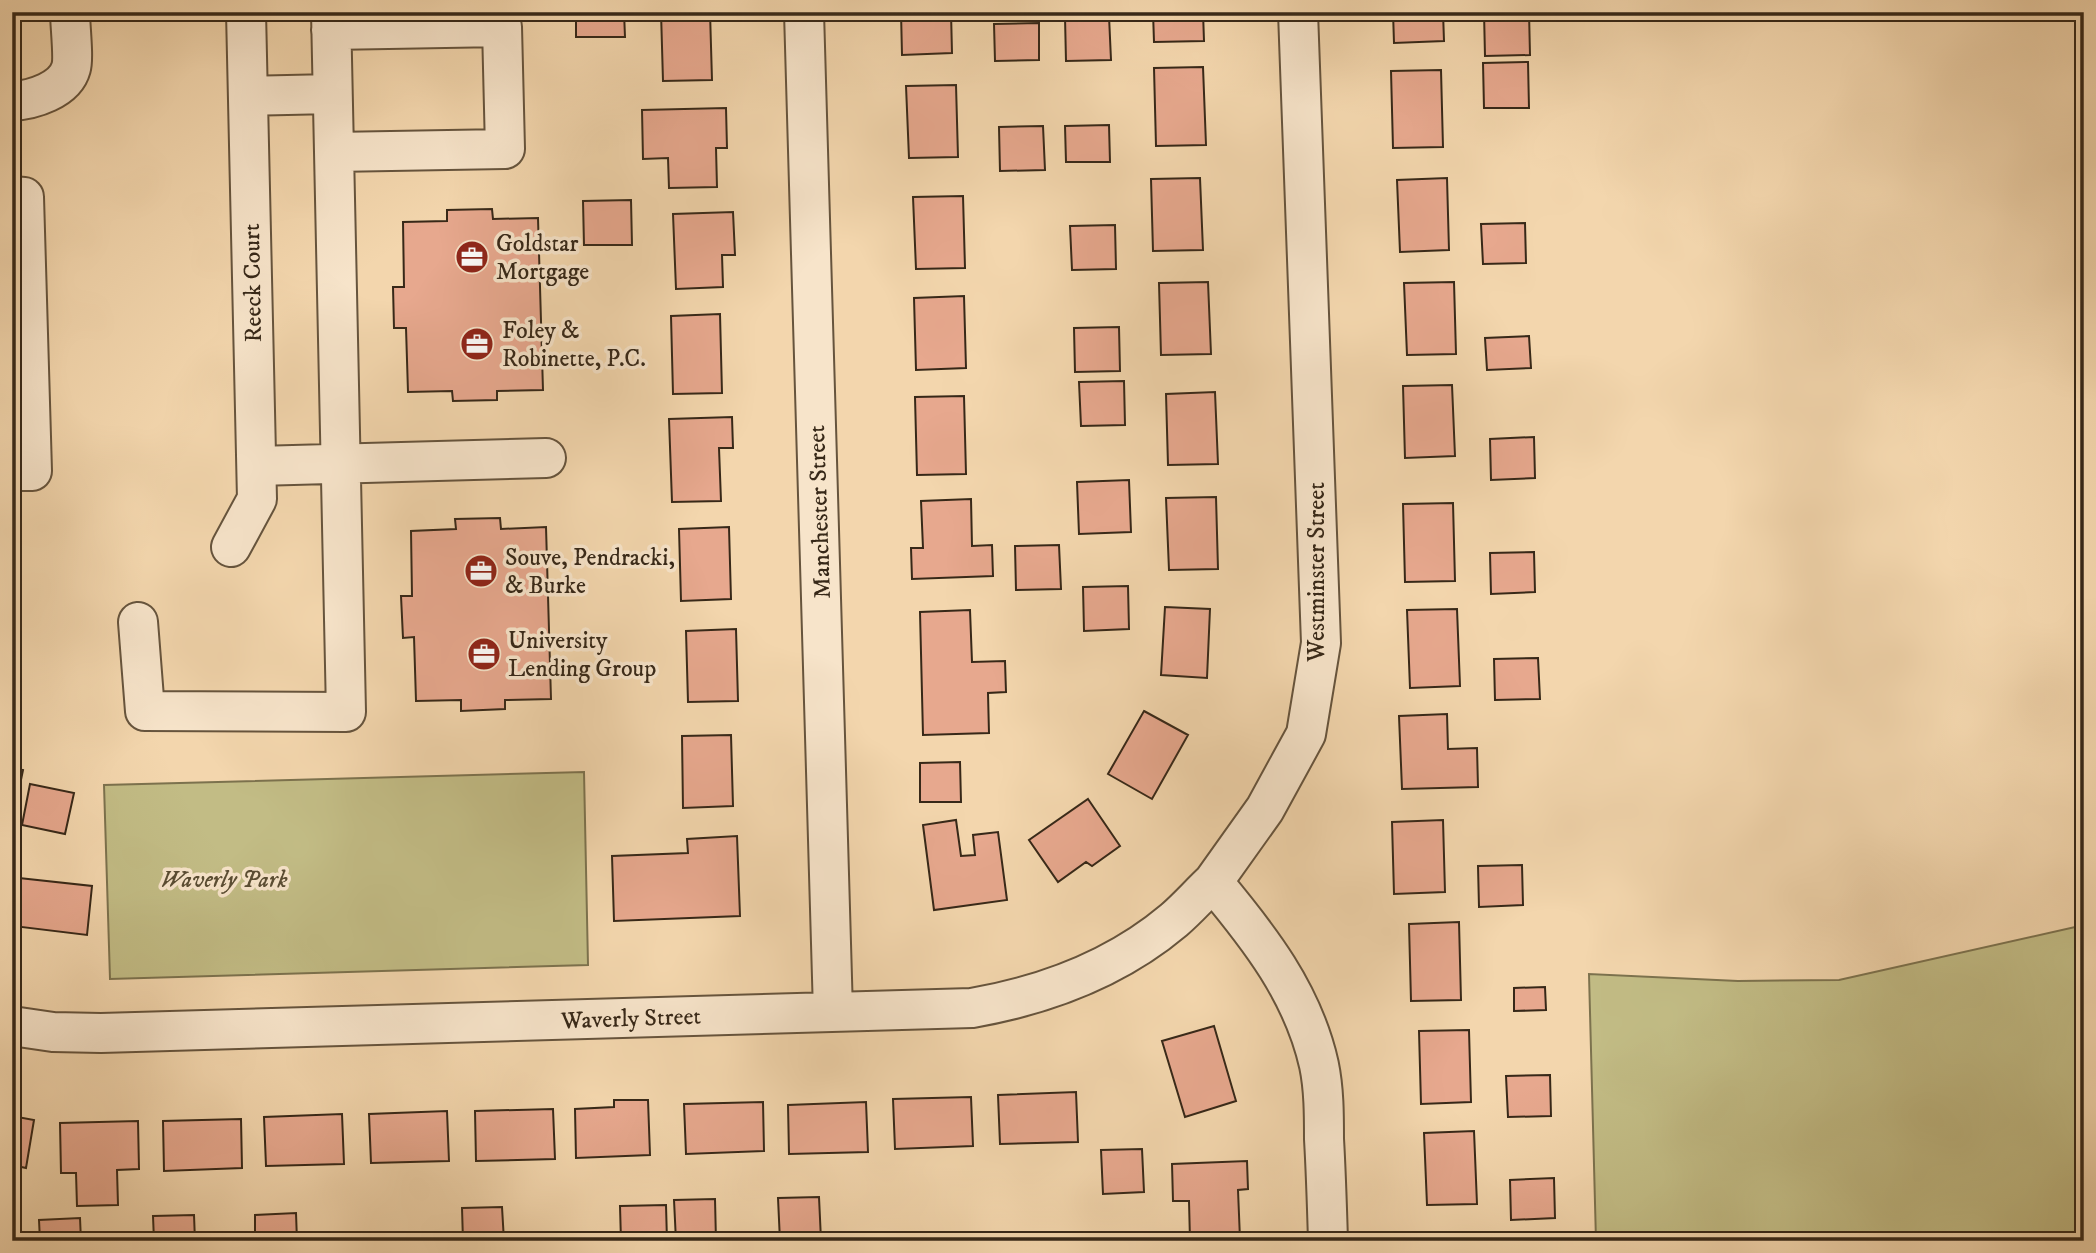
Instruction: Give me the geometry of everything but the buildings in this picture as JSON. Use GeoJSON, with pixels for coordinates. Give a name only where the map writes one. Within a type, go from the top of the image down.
{"type":"FeatureCollection","features":[{"type":"Feature","properties":{"kind":"street"},"geometry":{"type":"LineString","coordinates":[[12,101],[23,101],[57,88],[71,68],[70,12]]}},
{"type":"Feature","properties":{"kind":"street","name":"Reeck Court"},"geometry":{"type":"LineString","coordinates":[[231,547],[257,499],[246,12]]}},
{"type":"Feature","properties":{"kind":"street","name":"Manchester Street"},"geometry":{"type":"LineString","coordinates":[[804,12],[833,1012]]}},
{"type":"Feature","properties":{"kind":"street","name":"Westminster Street"},"geometry":{"type":"LineString","coordinates":[[1213,882],[1265,809],[1306,734],[1321,643],[1298,12]]}},
{"type":"Feature","properties":{"kind":"street"},"geometry":{"type":"LineString","coordinates":[[138,622],[145,711],[346,712],[331,21],[502,27],[505,149],[334,152]]}},
{"type":"Feature","properties":{"kind":"street"},"geometry":{"type":"LineString","coordinates":[[248,96],[332,94]]}},
{"type":"Feature","properties":{"kind":"street"},"geometry":{"type":"LineString","coordinates":[[12,196],[24,197],[32,471],[12,471]]}},
{"type":"Feature","properties":{"kind":"street"},"geometry":{"type":"LineString","coordinates":[[257,466],[546,458]]}},
{"type":"Feature","properties":{"kind":"street"},"geometry":{"type":"LineString","coordinates":[[1213,882],[1259,939],[1287,981],[1306,1022],[1319,1066],[1323,1100],[1328,1241]]}},
{"type":"Feature","properties":{"kind":"street","name":"Waverly Street"},"geometry":{"type":"LineString","coordinates":[[12,1026],[53,1032],[101,1032],[972,1008],[1012,1001],[1051,989],[1102,968],[1138,947],[1174,920],[1213,882]]}},
{"type":"Feature","properties":{"kind":"green space","name":"Waverly Park"},"geometry":{"type":"Polygon","coordinates":[[[584,772],[588,965],[110,979],[104,785],[584,772]]]}},
{"type":"Feature","properties":{"kind":"green space"},"geometry":{"type":"Polygon","coordinates":[[[2084,925],[2084,1241],[1596,1241],[1589,974],[1738,981],[1839,980],[2084,925]]]}},
{"type":"Feature","properties":{"kind":"place","name":"Goldstar Mortgage"},"geometry":{"type":"Point","coordinates":[472,257]}},
{"type":"Feature","properties":{"kind":"place","name":"Foley & Robinette, P.C."},"geometry":{"type":"Point","coordinates":[477,344]}},
{"type":"Feature","properties":{"kind":"place","name":"Souve, Pendracki, & Burke"},"geometry":{"type":"Point","coordinates":[481,571]}},
{"type":"Feature","properties":{"kind":"place","name":"University Lending Group"},"geometry":{"type":"Point","coordinates":[484,654]}}]}
